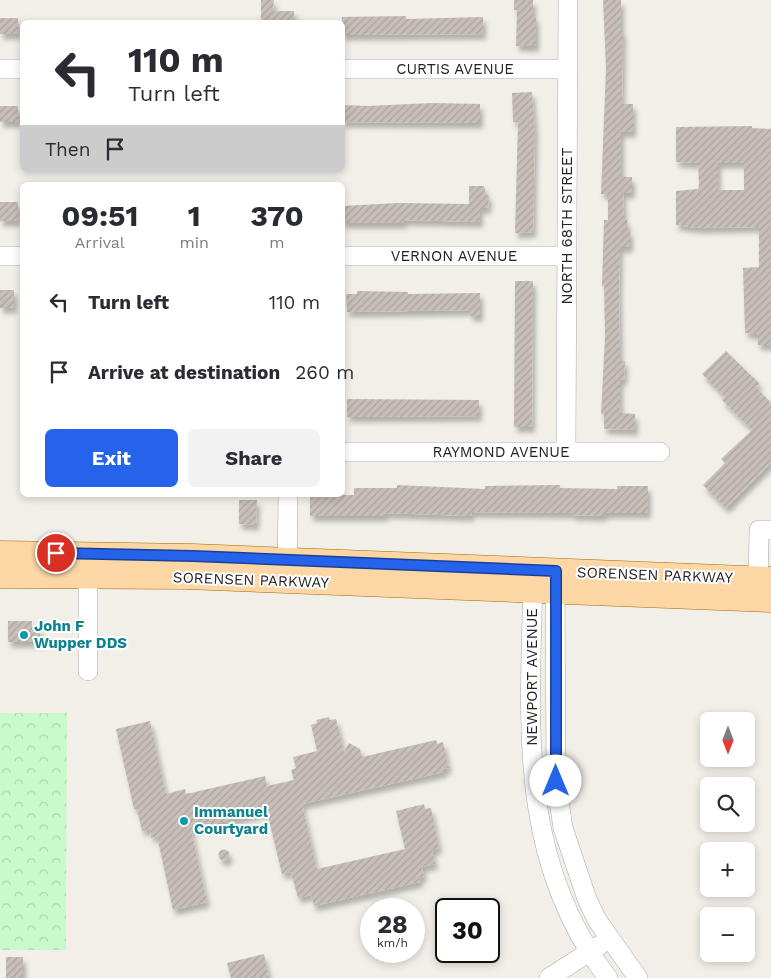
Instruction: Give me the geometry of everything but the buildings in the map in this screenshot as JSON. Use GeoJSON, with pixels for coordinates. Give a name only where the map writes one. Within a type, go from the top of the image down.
{"type":"FeatureCollection","features":[{"type":"Feature","properties":{"kind":"main road","name":"SORENSEN PARKWAY"},"geometry":{"type":"LineString","coordinates":[[0,553],[88,564],[765,589]]}},
{"type":"Feature","properties":{"kind":"main road","name":"SORENSEN PARKWAY"},"geometry":{"type":"LineString","coordinates":[[0,576],[88,564]]}},
{"type":"Feature","properties":{"kind":"street","name":"NORTH 68TH STREET"},"geometry":{"type":"LineString","coordinates":[[566,452],[568,0]]}},
{"type":"Feature","properties":{"kind":"street"},"geometry":{"type":"LineString","coordinates":[[0,69],[20,69]]}},
{"type":"Feature","properties":{"kind":"street","name":"CURTIS AVENUE"},"geometry":{"type":"LineString","coordinates":[[345,69],[568,69]]}},
{"type":"Feature","properties":{"kind":"street"},"geometry":{"type":"LineString","coordinates":[[0,256],[20,256]]}},
{"type":"Feature","properties":{"kind":"street","name":"VERNON AVENUE"},"geometry":{"type":"LineString","coordinates":[[345,256],[566,256]]}},
{"type":"Feature","properties":{"kind":"street","name":"RAYMOND AVENUE"},"geometry":{"type":"LineString","coordinates":[[345,452],[660,452]]}},
{"type":"Feature","properties":{"kind":"street"},"geometry":{"type":"LineString","coordinates":[[287,571],[288,497]]}},
{"type":"Feature","properties":{"kind":"street"},"geometry":{"type":"LineString","coordinates":[[765,589],[759,530],[771,530]]}},
{"type":"Feature","properties":{"kind":"street"},"geometry":{"type":"LineString","coordinates":[[88,564],[88,671]]}},
{"type":"Feature","properties":{"kind":"street","name":"NEWPORT AVENUE"},"geometry":{"type":"LineString","coordinates":[[544,581],[556,781],[569,850],[587,899],[609,939],[638,978]]}},
{"type":"Feature","properties":{"kind":"street","name":"NEWPORT AVENUE"},"geometry":{"type":"LineString","coordinates":[[544,581],[532,762],[537,813],[548,861],[570,918],[608,978]]}},
{"type":"Feature","properties":{"kind":"street"},"geometry":{"type":"LineString","coordinates":[[548,978],[609,939]]}},
{"type":"Feature","properties":{"kind":"green space"},"geometry":{"type":"Polygon","coordinates":[[[0,713],[67,713],[66,950],[0,950],[0,713]]]}},
{"type":"Feature","properties":{"kind":"place","name":"John F Wupper DDS"},"geometry":{"type":"Point","coordinates":[24,635]}},
{"type":"Feature","properties":{"kind":"place","name":"Immanuel Courtyard"},"geometry":{"type":"Point","coordinates":[184,821]}},
{"type":"Feature","properties":{"kind":"route"},"geometry":{"type":"LineString","coordinates":[[56,553],[193,556],[556,571],[556,781]]}}]}
